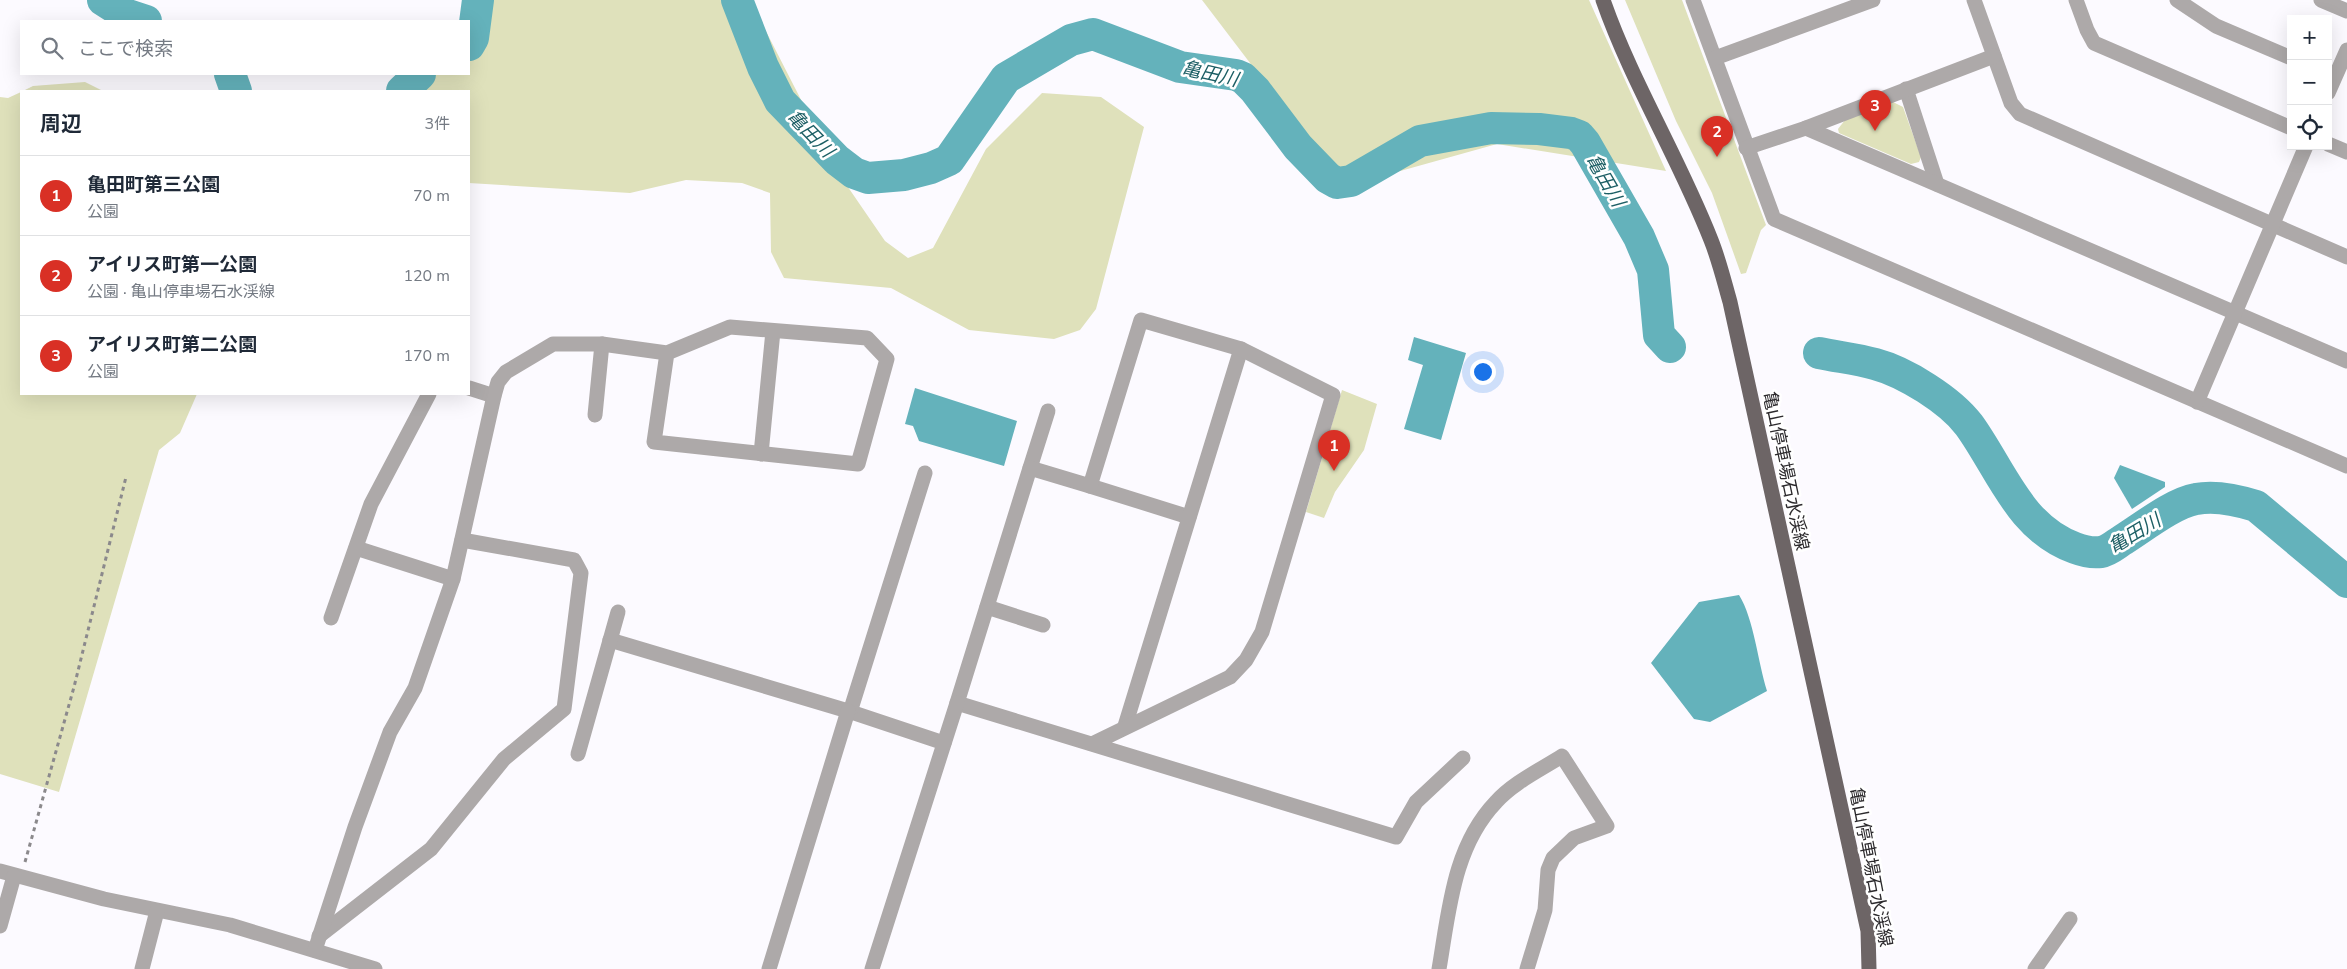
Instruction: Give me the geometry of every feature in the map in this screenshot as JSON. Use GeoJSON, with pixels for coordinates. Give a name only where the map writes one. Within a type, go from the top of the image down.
{"type":"FeatureCollection","features":[{"type":"Feature","properties":{"kind":"main road","name":"亀山停車場石水渓線"},"geometry":{"type":"LineString","coordinates":[[1603,0],[1616,39],[1684,178],[1711,241],[1730,302],[1868,931],[1869,969]]}},
{"type":"Feature","properties":{"kind":"street"},"geometry":{"type":"LineString","coordinates":[[1693,0],[1746,148],[1774,219],[2347,466]]}},
{"type":"Feature","properties":{"kind":"street"},"geometry":{"type":"LineString","coordinates":[[1714,58],[1873,0]]}},
{"type":"Feature","properties":{"kind":"street"},"geometry":{"type":"LineString","coordinates":[[1974,0],[2011,103],[2020,114],[2347,257]]}},
{"type":"Feature","properties":{"kind":"street"},"geometry":{"type":"LineString","coordinates":[[2076,0],[2086,30],[2094,42],[2287,126]]}},
{"type":"Feature","properties":{"kind":"street"},"geometry":{"type":"LineString","coordinates":[[2177,0],[2216,26],[2287,56]]}},
{"type":"Feature","properties":{"kind":"street"},"geometry":{"type":"LineString","coordinates":[[2321,0],[2347,11]]}},
{"type":"Feature","properties":{"kind":"street"},"geometry":{"type":"LineString","coordinates":[[2337,78],[2347,50]]}},
{"type":"Feature","properties":{"kind":"street"},"geometry":{"type":"LineString","coordinates":[[1746,148],[1806,128],[1994,56]]}},
{"type":"Feature","properties":{"kind":"street"},"geometry":{"type":"LineString","coordinates":[[1906,89],[1938,184]]}},
{"type":"Feature","properties":{"kind":"street"},"geometry":{"type":"LineString","coordinates":[[1806,128],[2347,362]]}},
{"type":"Feature","properties":{"kind":"street"},"geometry":{"type":"LineString","coordinates":[[2332,146],[2347,152]]}},
{"type":"Feature","properties":{"kind":"street"},"geometry":{"type":"LineString","coordinates":[[2197,402],[2304,150]]}},
{"type":"Feature","properties":{"kind":"street"},"geometry":{"type":"LineString","coordinates":[[1090,486],[1141,320],[1240,349],[1333,395],[1262,632],[1246,660],[1230,676],[1125,726],[1092,744]]}},
{"type":"Feature","properties":{"kind":"street"},"geometry":{"type":"LineString","coordinates":[[317,943],[355,827],[390,732],[415,688],[453,579],[494,396],[498,382],[506,372],[553,344],[602,344],[667,353],[730,327],[867,338],[887,359],[858,464],[654,442],[667,353]]}},
{"type":"Feature","properties":{"kind":"street"},"geometry":{"type":"LineString","coordinates":[[761,454],[773,330]]}},
{"type":"Feature","properties":{"kind":"street"},"geometry":{"type":"LineString","coordinates":[[594,416],[602,344]]}},
{"type":"Feature","properties":{"kind":"street"},"geometry":{"type":"LineString","coordinates":[[1125,726],[1240,349]]}},
{"type":"Feature","properties":{"kind":"street"},"geometry":{"type":"LineString","coordinates":[[470,388],[494,396]]}},
{"type":"Feature","properties":{"kind":"street"},"geometry":{"type":"LineString","coordinates":[[331,618],[371,504],[428,395]]}},
{"type":"Feature","properties":{"kind":"street"},"geometry":{"type":"LineString","coordinates":[[872,969],[1048,411]]}},
{"type":"Feature","properties":{"kind":"street"},"geometry":{"type":"LineString","coordinates":[[1030,468],[1189,517]]}},
{"type":"Feature","properties":{"kind":"street"},"geometry":{"type":"LineString","coordinates":[[769,969],[925,473]]}},
{"type":"Feature","properties":{"kind":"street"},"geometry":{"type":"LineString","coordinates":[[317,943],[431,849],[504,759],[564,708],[581,573],[574,560],[462,540]]}},
{"type":"Feature","properties":{"kind":"street"},"geometry":{"type":"LineString","coordinates":[[356,548],[453,579]]}},
{"type":"Feature","properties":{"kind":"street"},"geometry":{"type":"LineString","coordinates":[[986,607],[1043,625]]}},
{"type":"Feature","properties":{"kind":"street"},"geometry":{"type":"LineString","coordinates":[[578,754],[618,612]]}},
{"type":"Feature","properties":{"kind":"street"},"geometry":{"type":"LineString","coordinates":[[610,640],[849,712],[944,743]]}},
{"type":"Feature","properties":{"kind":"street"},"geometry":{"type":"LineString","coordinates":[[956,703],[1396,837],[1416,802],[1463,758]]}},
{"type":"Feature","properties":{"kind":"street"},"geometry":{"type":"LineString","coordinates":[[1440,969],[1459,864],[1471,836],[1497,800],[1562,756],[1607,826],[1574,838],[1552,858],[1548,870],[1546,910],[1527,969]]}},
{"type":"Feature","properties":{"kind":"street"},"geometry":{"type":"LineString","coordinates":[[0,926],[12,875],[157,911],[317,943],[376,969]]}},
{"type":"Feature","properties":{"kind":"street"},"geometry":{"type":"LineString","coordinates":[[142,969],[157,911]]}},
{"type":"Feature","properties":{"kind":"street"},"geometry":{"type":"LineString","coordinates":[[2035,969],[2070,919]]}},
{"type":"Feature","properties":{"kind":"path"},"geometry":{"type":"LineString","coordinates":[[12,875],[74,687],[126,477]]}},
{"type":"Feature","properties":{"kind":"green space"},"geometry":{"type":"Polygon","coordinates":[[[477,0],[750,0],[839,174],[885,241],[908,258],[933,248],[986,149],[1042,93],[1101,97],[1144,127],[1096,309],[1080,330],[1054,339],[969,330],[891,288],[784,278],[771,252],[770,193],[742,183],[686,180],[630,193],[470,183],[470,90],[398,90],[420,75],[470,75],[470,20],[468,20],[477,0]]]}},
{"type":"Feature","properties":{"kind":"green space"},"geometry":{"type":"Polygon","coordinates":[[[1202,0],[1589,0],[1666,171],[1497,144],[1386,175],[1330,174],[1305,162],[1250,63],[1202,0]]]}},
{"type":"Feature","properties":{"kind":"green space"},"geometry":{"type":"Polygon","coordinates":[[[1625,0],[1682,0],[1766,225],[1761,230],[1746,273],[1741,274],[1712,193],[1676,121],[1625,0]]]}},
{"type":"Feature","properties":{"kind":"green space"},"geometry":{"type":"Polygon","coordinates":[[[85,82],[101,90],[25,90],[33,86],[85,82]]]}},
{"type":"Feature","properties":{"kind":"green space"},"geometry":{"type":"Polygon","coordinates":[[[20,92],[20,395],[197,395],[180,433],[159,450],[59,792],[0,774],[0,97],[8,98],[20,92]]]}},
{"type":"Feature","properties":{"kind":"green space"},"geometry":{"type":"Polygon","coordinates":[[[1893,102],[1903,107],[1921,157],[1919,162],[1911,164],[1839,133],[1838,129],[1845,120],[1893,102]]]}},
{"type":"Feature","properties":{"kind":"green space"},"geometry":{"type":"Polygon","coordinates":[[[1342,390],[1377,404],[1364,450],[1335,492],[1324,518],[1306,512],[1342,390]]]}},
{"type":"Feature","properties":{"kind":"water"},"geometry":{"type":"Polygon","coordinates":[[[1414,337],[1466,353],[1441,440],[1404,429],[1423,365],[1408,360],[1414,337]]]}},
{"type":"Feature","properties":{"kind":"water"},"geometry":{"type":"Polygon","coordinates":[[[915,388],[1017,421],[1004,466],[919,441],[913,426],[905,424],[915,388]]]}},
{"type":"Feature","properties":{"kind":"water"},"geometry":{"type":"Polygon","coordinates":[[[2120,465],[2165,482],[2165,487],[2132,509],[2114,478],[2120,465]]]}},
{"type":"Feature","properties":{"kind":"water"},"geometry":{"type":"Polygon","coordinates":[[[1739,595],[1752,629],[1767,691],[1710,722],[1694,719],[1651,663],[1699,602],[1739,595]]]}},
{"type":"Feature","properties":{"kind":"waterway","name":"亀田川"},"geometry":{"type":"LineString","coordinates":[[103,0],[125,14],[143,20]]}},
{"type":"Feature","properties":{"kind":"waterway","name":"亀田川"},"geometry":{"type":"LineString","coordinates":[[470,43],[473,38],[478,0]]}},
{"type":"Feature","properties":{"kind":"waterway","name":"亀田川"},"geometry":{"type":"LineString","coordinates":[[737,0],[763,67],[780,101],[837,160],[854,173],[868,178],[904,175],[931,168],[949,160],[1006,78],[1071,40],[1093,34],[1180,67],[1236,75],[1243,78],[1255,90],[1298,147],[1328,178],[1337,183],[1351,181],[1420,141],[1491,128],[1539,129],[1571,133],[1579,136],[1585,143],[1639,237],[1653,270],[1659,335],[1670,347]]}},
{"type":"Feature","properties":{"kind":"waterway","name":"亀田川"},"geometry":{"type":"LineString","coordinates":[[230,75],[236,90]]}},
{"type":"Feature","properties":{"kind":"waterway","name":"亀田川"},"geometry":{"type":"LineString","coordinates":[[403,90],[419,75]]}},
{"type":"Feature","properties":{"kind":"waterway","name":"亀田川"},"geometry":{"type":"LineString","coordinates":[[1819,353],[1875,364],[1900,373],[1926,388],[1951,406],[1969,425],[2025,512],[2039,527],[2056,539],[2075,548],[2091,552],[2104,551],[2187,501],[2204,498],[2226,499],[2256,506],[2347,582]]}},
{"type":"Feature","properties":{"kind":"place","name":"アイリス町第二公園"},"geometry":{"type":"Point","coordinates":[1875,131]}},
{"type":"Feature","properties":{"kind":"place","name":"アイリス町第一公園"},"geometry":{"type":"Point","coordinates":[1717,157]}},
{"type":"Feature","properties":{"kind":"place","name":"亀田町第三公園"},"geometry":{"type":"Point","coordinates":[1334,471]}}]}
